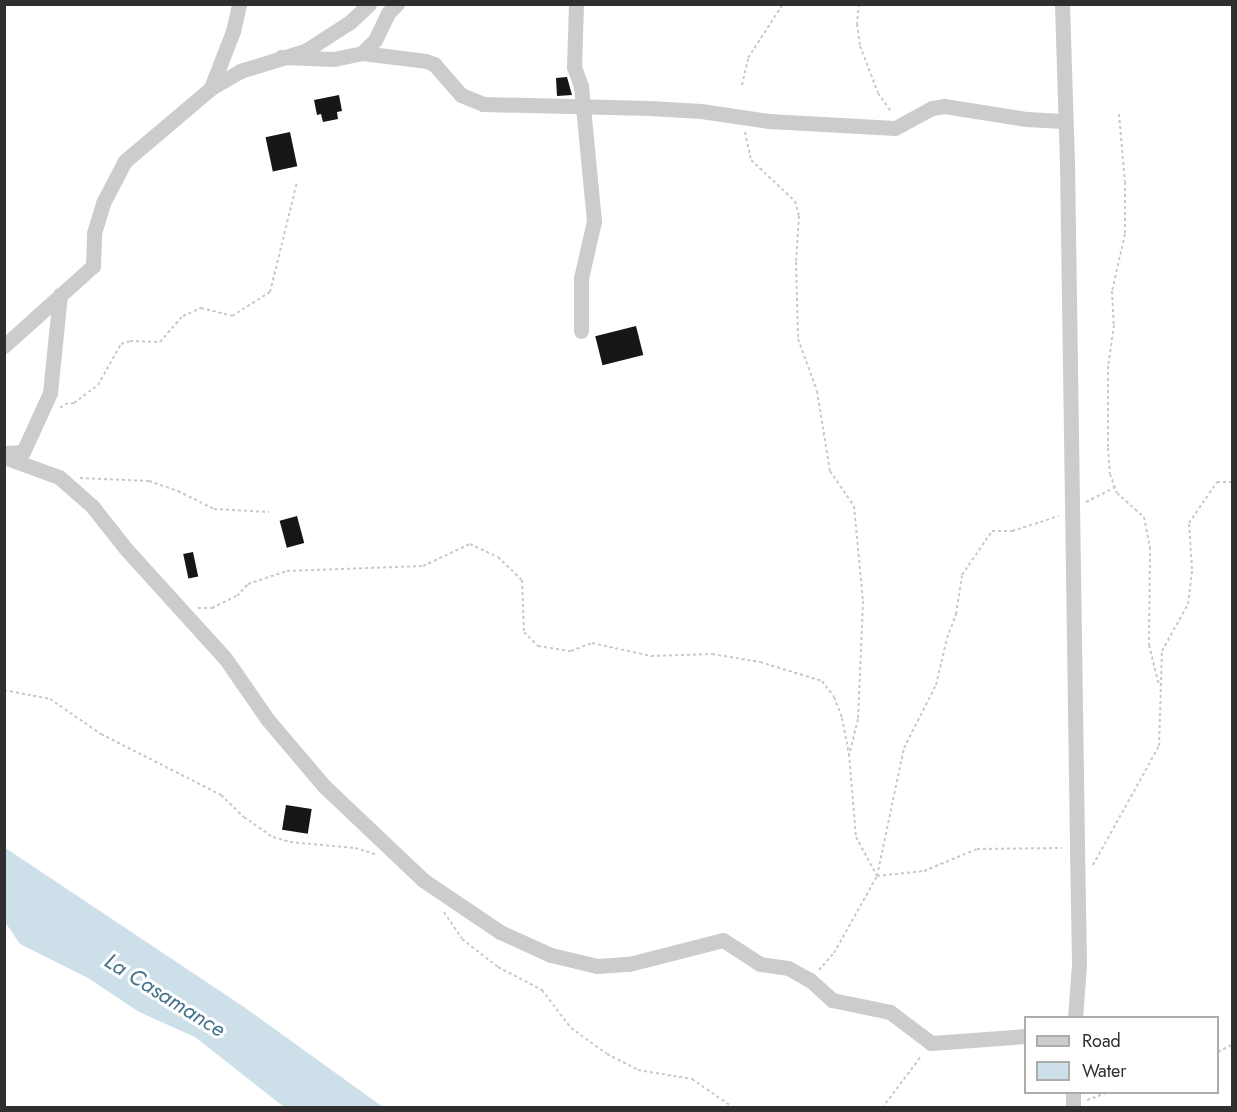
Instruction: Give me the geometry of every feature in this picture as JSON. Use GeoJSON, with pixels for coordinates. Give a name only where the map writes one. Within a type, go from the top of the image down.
{"type":"FeatureCollection","features":[{"type":"Feature","properties":{"kind":"street"},"geometry":{"type":"LineString","coordinates":[[211,88],[233,31],[239,4]]}},
{"type":"Feature","properties":{"kind":"street"},"geometry":{"type":"LineString","coordinates":[[4,346],[93,266],[94,234],[104,203],[125,161],[211,88],[240,71],[305,51],[350,22],[369,4]]}},
{"type":"Feature","properties":{"kind":"street"},"geometry":{"type":"LineString","coordinates":[[362,53],[375,40],[388,13],[398,4]]}},
{"type":"Feature","properties":{"kind":"street"},"geometry":{"type":"LineString","coordinates":[[576,4],[574,67],[583,105],[594,221],[581,278],[581,331]]}},
{"type":"Feature","properties":{"kind":"street"},"geometry":{"type":"LineString","coordinates":[[1062,4],[1067,162],[1070,511],[1078,891],[1075,1016]]}},
{"type":"Feature","properties":{"kind":"street"},"geometry":{"type":"LineString","coordinates":[[281,57],[334,59],[362,53],[426,61],[434,64],[461,95],[483,104],[583,105],[701,111],[742,118],[895,128],[932,108],[944,106],[1026,119],[1064,121]]}},
{"type":"Feature","properties":{"kind":"street"},"geometry":{"type":"LineString","coordinates":[[4,455],[23,452],[50,393],[60,295]]}},
{"type":"Feature","properties":{"kind":"street"},"geometry":{"type":"LineString","coordinates":[[4,455],[59,477],[92,506],[126,549],[225,658],[268,720],[324,786],[423,880],[500,932],[551,956],[597,966],[629,964],[723,940],[760,964],[788,968],[810,980],[832,1000],[890,1012],[931,1043],[1024,1036]]}},
{"type":"Feature","properties":{"kind":"path"},"geometry":{"type":"LineString","coordinates":[[742,85],[748,58],[783,4]]}},
{"type":"Feature","properties":{"kind":"path"},"geometry":{"type":"LineString","coordinates":[[860,4],[857,24],[860,46],[878,93],[888,110],[906,124]]}},
{"type":"Feature","properties":{"kind":"path"},"geometry":{"type":"LineString","coordinates":[[1119,114],[1125,182],[1125,234],[1112,291],[1114,325],[1108,366],[1108,448],[1110,474],[1117,493],[1144,517],[1150,547],[1149,645],[1159,685]]}},
{"type":"Feature","properties":{"kind":"path"},"geometry":{"type":"LineString","coordinates":[[742,118],[751,160],[795,201],[799,216],[796,262],[798,339],[817,391],[830,471],[854,506],[863,600],[858,719],[849,754]]}},
{"type":"Feature","properties":{"kind":"path"},"geometry":{"type":"LineString","coordinates":[[57,410],[65,404],[74,404],[98,385],[121,344],[130,341],[160,342],[183,316],[201,308],[232,316],[270,292],[297,182]]}},
{"type":"Feature","properties":{"kind":"path"},"geometry":{"type":"LineString","coordinates":[[59,477],[149,481],[178,491],[214,509],[269,512]]}},
{"type":"Feature","properties":{"kind":"path"},"geometry":{"type":"LineString","coordinates":[[1078,891],[1159,746],[1159,685],[1162,651],[1188,604],[1192,569],[1188,524],[1217,482],[1233,482]]}},
{"type":"Feature","properties":{"kind":"path"},"geometry":{"type":"LineString","coordinates":[[810,980],[834,952],[877,876],[904,748],[936,685],[947,638],[956,614],[962,575],[992,531],[1012,531],[1048,521],[1115,487]]}},
{"type":"Feature","properties":{"kind":"path"},"geometry":{"type":"LineString","coordinates":[[182,609],[212,608],[237,596],[248,584],[287,571],[423,566],[470,544],[498,557],[522,580],[524,632],[538,646],[571,651],[592,643],[651,656],[712,654],[760,662],[822,681],[834,697],[842,718],[849,754],[856,837],[877,876]]}},
{"type":"Feature","properties":{"kind":"path"},"geometry":{"type":"LineString","coordinates":[[4,690],[50,699],[101,734],[221,795],[244,817],[273,837],[290,842],[355,848],[375,855]]}},
{"type":"Feature","properties":{"kind":"path"},"geometry":{"type":"LineString","coordinates":[[877,876],[924,871],[977,849],[1077,848]]}},
{"type":"Feature","properties":{"kind":"path"},"geometry":{"type":"LineString","coordinates":[[442,909],[462,939],[498,967],[542,990],[571,1028],[608,1054],[638,1070],[692,1079],[734,1107]]}},
{"type":"Feature","properties":{"kind":"path"},"geometry":{"type":"LineString","coordinates":[[882,1107],[931,1043]]}},
{"type":"Feature","properties":{"kind":"path"},"geometry":{"type":"LineString","coordinates":[[1219,1052],[1233,1045]]}},
{"type":"Feature","properties":{"kind":"path"},"geometry":{"type":"LineString","coordinates":[[1073,1101],[1101,1094]]}},
{"type":"Feature","properties":{"kind":"water","name":"La Casamance"},"geometry":{"type":"Polygon","coordinates":[[[4,847],[244,1007],[383,1107],[284,1107],[195,1037],[139,1012],[88,978],[20,944],[5,922],[4,847]]]}},
{"type":"Feature","properties":{"kind":"building"},"geometry":{"type":"Polygon","coordinates":[[[567,77],[572,95],[557,96],[556,78],[567,77]]]}},
{"type":"Feature","properties":{"kind":"building"},"geometry":{"type":"Polygon","coordinates":[[[339,95],[342,111],[337,112],[338,119],[323,122],[321,114],[317,115],[314,100],[339,95]]]}},
{"type":"Feature","properties":{"kind":"building"},"geometry":{"type":"Polygon","coordinates":[[[290,132],[297,166],[273,171],[266,137],[290,132]]]}},
{"type":"Feature","properties":{"kind":"building"},"geometry":{"type":"Polygon","coordinates":[[[636,326],[643,355],[603,365],[595,336],[636,326]]]}},
{"type":"Feature","properties":{"kind":"building"},"geometry":{"type":"Polygon","coordinates":[[[297,516],[304,543],[287,548],[280,521],[297,516]]]}},
{"type":"Feature","properties":{"kind":"building"},"geometry":{"type":"Polygon","coordinates":[[[193,552],[198,576],[188,579],[183,554],[193,552]]]}},
{"type":"Feature","properties":{"kind":"building"},"geometry":{"type":"Polygon","coordinates":[[[286,805],[312,809],[308,834],[282,830],[286,805]]]}}]}
